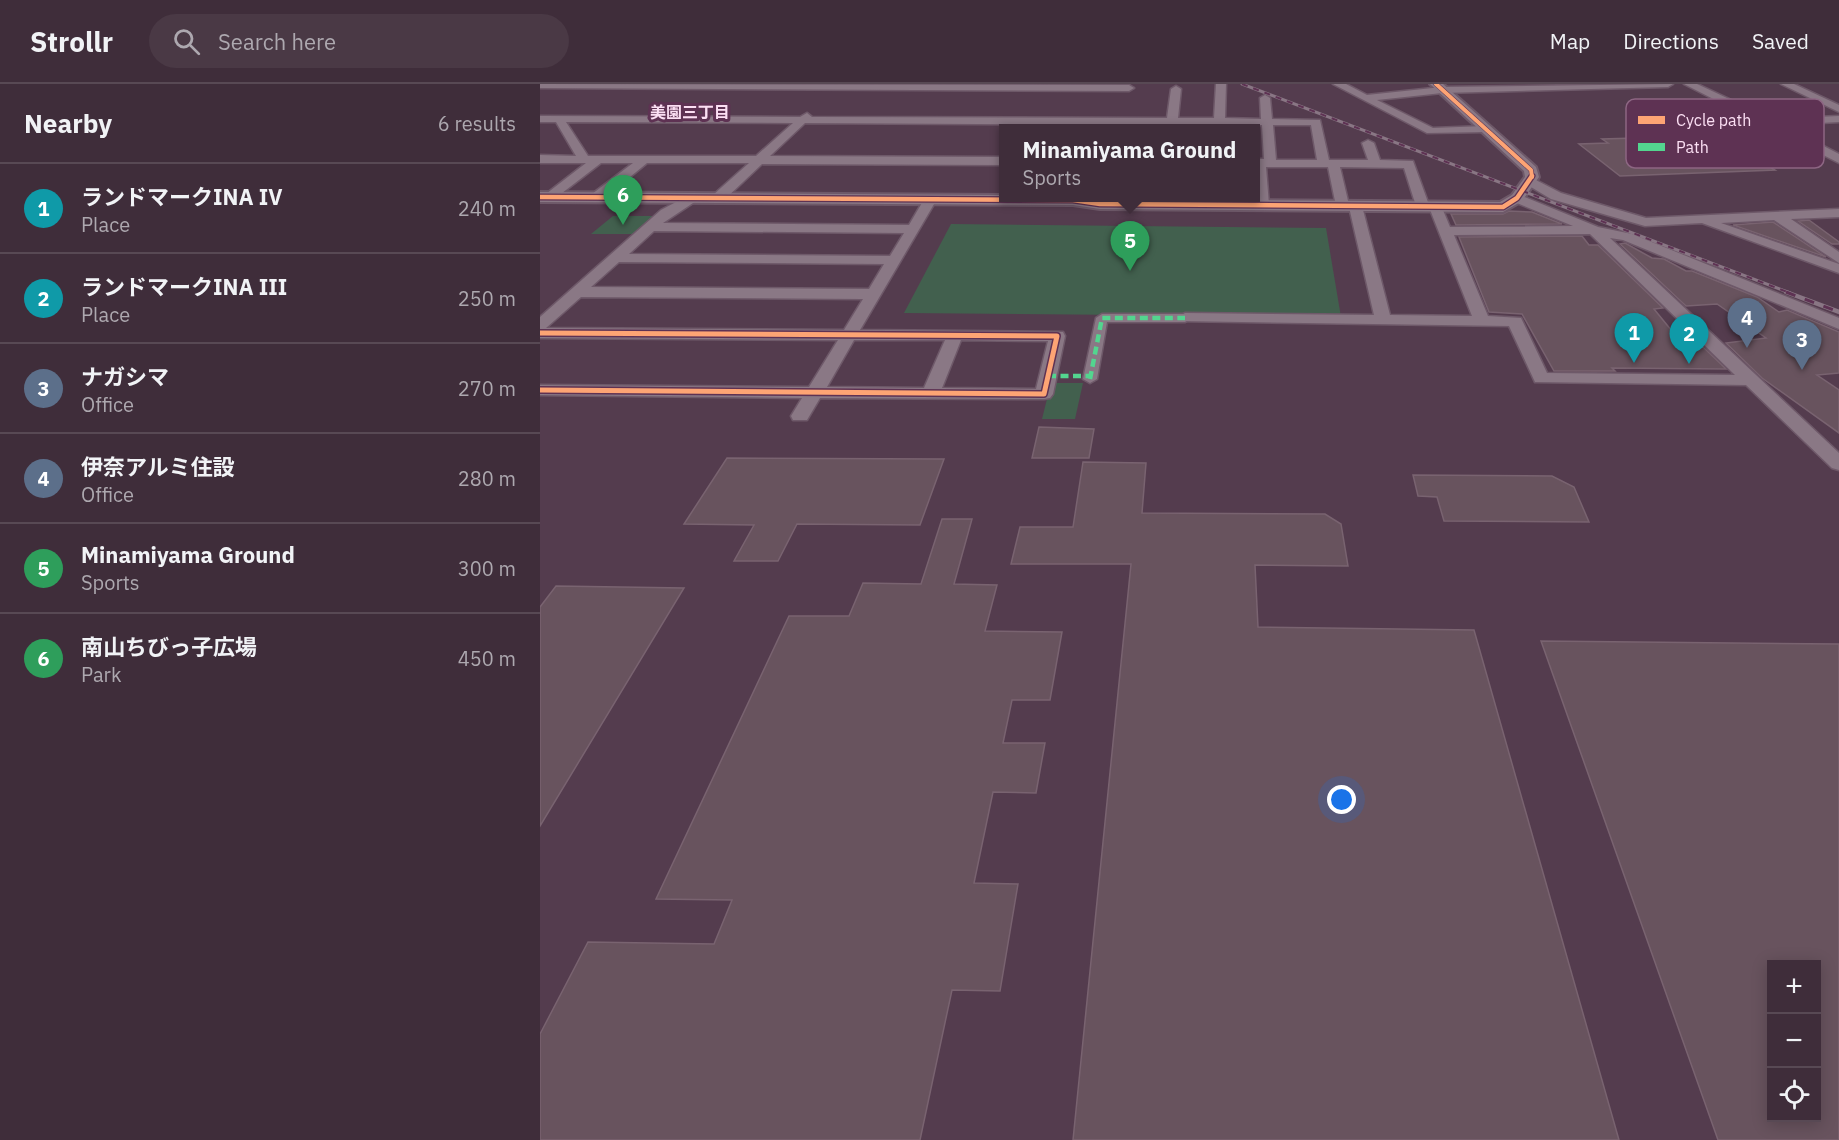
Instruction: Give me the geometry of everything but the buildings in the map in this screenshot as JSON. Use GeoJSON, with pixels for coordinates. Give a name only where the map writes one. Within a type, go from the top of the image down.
{"type":"FeatureCollection","features":[{"type":"Feature","properties":{"kind":"street"},"geometry":{"type":"LineString","coordinates":[[1219,124],[1221,84]]}},
{"type":"Feature","properties":{"kind":"street"},"geometry":{"type":"LineString","coordinates":[[1338,84],[1431,131],[1485,129]]}},
{"type":"Feature","properties":{"kind":"street"},"geometry":{"type":"LineString","coordinates":[[1365,98],[1439,87],[1668,84]]}},
{"type":"Feature","properties":{"kind":"street"},"geometry":{"type":"LineString","coordinates":[[1689,84],[1721,99]]}},
{"type":"Feature","properties":{"kind":"street"},"geometry":{"type":"LineString","coordinates":[[1786,84],[1817,99]]}},
{"type":"Feature","properties":{"kind":"street"},"geometry":{"type":"LineString","coordinates":[[540,85],[841,85],[1124,105],[1170,124]]}},
{"type":"Feature","properties":{"kind":"street"},"geometry":{"type":"LineString","coordinates":[[560,96],[581,85]]}},
{"type":"Feature","properties":{"kind":"street"},"geometry":{"type":"LineString","coordinates":[[718,198],[841,85]]}},
{"type":"Feature","properties":{"kind":"street"},"geometry":{"type":"LineString","coordinates":[[1203,202],[1262,205],[1503,207],[1517,198],[1530,181],[1531,170],[1439,87]]}},
{"type":"Feature","properties":{"kind":"street"},"geometry":{"type":"LineString","coordinates":[[1172,124],[1176,89]]}},
{"type":"Feature","properties":{"kind":"street"},"geometry":{"type":"LineString","coordinates":[[1262,205],[1262,163],[1267,122],[1265,98]]}},
{"type":"Feature","properties":{"kind":"street"},"geometry":{"type":"LineString","coordinates":[[1824,103],[1839,110]]}},
{"type":"Feature","properties":{"kind":"street"},"geometry":{"type":"LineString","coordinates":[[540,119],[803,120],[1124,105]]}},
{"type":"Feature","properties":{"kind":"street"},"geometry":{"type":"LineString","coordinates":[[559,119],[584,159]]}},
{"type":"Feature","properties":{"kind":"street"},"geometry":{"type":"LineString","coordinates":[[1824,120],[1839,120]]}},
{"type":"Feature","properties":{"kind":"street"},"geometry":{"type":"LineString","coordinates":[[1235,124],[1316,122],[1328,164],[1349,206],[1383,320]]}},
{"type":"Feature","properties":{"kind":"street"},"geometry":{"type":"LineString","coordinates":[[1368,143],[1375,164]]}},
{"type":"Feature","properties":{"kind":"street"},"geometry":{"type":"LineString","coordinates":[[1824,151],[1839,159]]}},
{"type":"Feature","properties":{"kind":"street"},"geometry":{"type":"LineString","coordinates":[[540,159],[999,161]]}},
{"type":"Feature","properties":{"kind":"street"},"geometry":{"type":"LineString","coordinates":[[544,197],[599,159]]}},
{"type":"Feature","properties":{"kind":"street"},"geometry":{"type":"LineString","coordinates":[[597,197],[645,159]]}},
{"type":"Feature","properties":{"kind":"street"},"geometry":{"type":"LineString","coordinates":[[1262,163],[1409,164],[1429,206],[1447,231],[1482,321]]}},
{"type":"Feature","properties":{"kind":"street"},"geometry":{"type":"LineString","coordinates":[[1530,181],[1556,196],[1645,222],[1839,213]]}},
{"type":"Feature","properties":{"kind":"street"},"geometry":{"type":"LineString","coordinates":[[544,197],[999,199]]}},
{"type":"Feature","properties":{"kind":"street"},"geometry":{"type":"LineString","coordinates":[[540,325],[666,213],[691,198]]}},
{"type":"Feature","properties":{"kind":"street"},"geometry":{"type":"LineString","coordinates":[[1517,198],[1594,230],[1627,237],[1839,324]]}},
{"type":"Feature","properties":{"kind":"street"},"geometry":{"type":"LineString","coordinates":[[800,416],[931,199]]}},
{"type":"Feature","properties":{"kind":"street"},"geometry":{"type":"LineString","coordinates":[[1777,216],[1839,260]]}},
{"type":"Feature","properties":{"kind":"street"},"geometry":{"type":"LineString","coordinates":[[1698,219],[1839,269]]}},
{"type":"Feature","properties":{"kind":"street"},"geometry":{"type":"LineString","coordinates":[[650,227],[912,229]]}},
{"type":"Feature","properties":{"kind":"street"},"geometry":{"type":"LineString","coordinates":[[1447,231],[1594,230],[1839,464]]}},
{"type":"Feature","properties":{"kind":"street"},"geometry":{"type":"LineString","coordinates":[[616,258],[894,260]]}},
{"type":"Feature","properties":{"kind":"street"},"geometry":{"type":"LineString","coordinates":[[1819,262],[1839,260]]}},
{"type":"Feature","properties":{"kind":"street"},"geometry":{"type":"LineString","coordinates":[[577,292],[873,294]]}},
{"type":"Feature","properties":{"kind":"street"},"geometry":{"type":"LineString","coordinates":[[1090,379],[1102,318],[1185,318],[1515,321],[1541,378],[1750,380]]}},
{"type":"Feature","properties":{"kind":"street"},"geometry":{"type":"LineString","coordinates":[[540,333],[1057,336],[1044,394],[540,390]]}},
{"type":"Feature","properties":{"kind":"street"},"geometry":{"type":"LineString","coordinates":[[931,393],[955,336]]}},
{"type":"Feature","properties":{"kind":"green space"},"geometry":{"type":"Polygon","coordinates":[[[613,216],[654,216],[633,234],[591,234],[613,216]]]}},
{"type":"Feature","properties":{"kind":"green space"},"geometry":{"type":"Polygon","coordinates":[[[951,224],[1326,228],[1341,317],[904,313],[951,224]]]}},
{"type":"Feature","properties":{"kind":"green space"},"geometry":{"type":"Polygon","coordinates":[[[1051,383],[1083,383],[1075,419],[1042,419],[1051,383]]]}},
{"type":"Feature","properties":{"kind":"railway"},"geometry":{"type":"LineString","coordinates":[[1242,84],[1790,293]]}},
{"type":"Feature","properties":{"kind":"railway"},"geometry":{"type":"LineString","coordinates":[[1786,292],[1839,312]]}},
{"type":"Feature","properties":{"kind":"marked path"},"geometry":{"type":"LineString","coordinates":[[1090,379],[1102,318],[1185,318]]}},
{"type":"Feature","properties":{"kind":"marked path"},"geometry":{"type":"LineString","coordinates":[[1048,376],[1091,376]]}},
{"type":"Feature","properties":{"kind":"cycle path"},"geometry":{"type":"LineString","coordinates":[[1086,202],[1100,204],[1503,207],[1517,198],[1532,177],[1531,170],[1436,84]]}},
{"type":"Feature","properties":{"kind":"cycle path"},"geometry":{"type":"LineString","coordinates":[[540,197],[999,200]]}},
{"type":"Feature","properties":{"kind":"cycle path"},"geometry":{"type":"LineString","coordinates":[[540,333],[1057,336],[1044,394],[540,390]]}},
{"type":"Feature","properties":{"kind":"place","name":"南山ちびっ子広場"},"geometry":{"type":"Point","coordinates":[623,225]}},
{"type":"Feature","properties":{"kind":"place","name":"Minamiyama Ground"},"geometry":{"type":"Point","coordinates":[1130,271]}},
{"type":"Feature","properties":{"kind":"place","name":"伊奈アルミ住設"},"geometry":{"type":"Point","coordinates":[1747,348]}},
{"type":"Feature","properties":{"kind":"place","name":"ランドマークINA IV"},"geometry":{"type":"Point","coordinates":[1634,363]}},
{"type":"Feature","properties":{"kind":"place","name":"ランドマークINA III"},"geometry":{"type":"Point","coordinates":[1689,364]}},
{"type":"Feature","properties":{"kind":"place","name":"ナガシマ"},"geometry":{"type":"Point","coordinates":[1802,370]}},
{"type":"Feature","properties":{"kind":"district","name":"美園三丁目"},"geometry":{"type":"Point","coordinates":[690,112]}}]}
